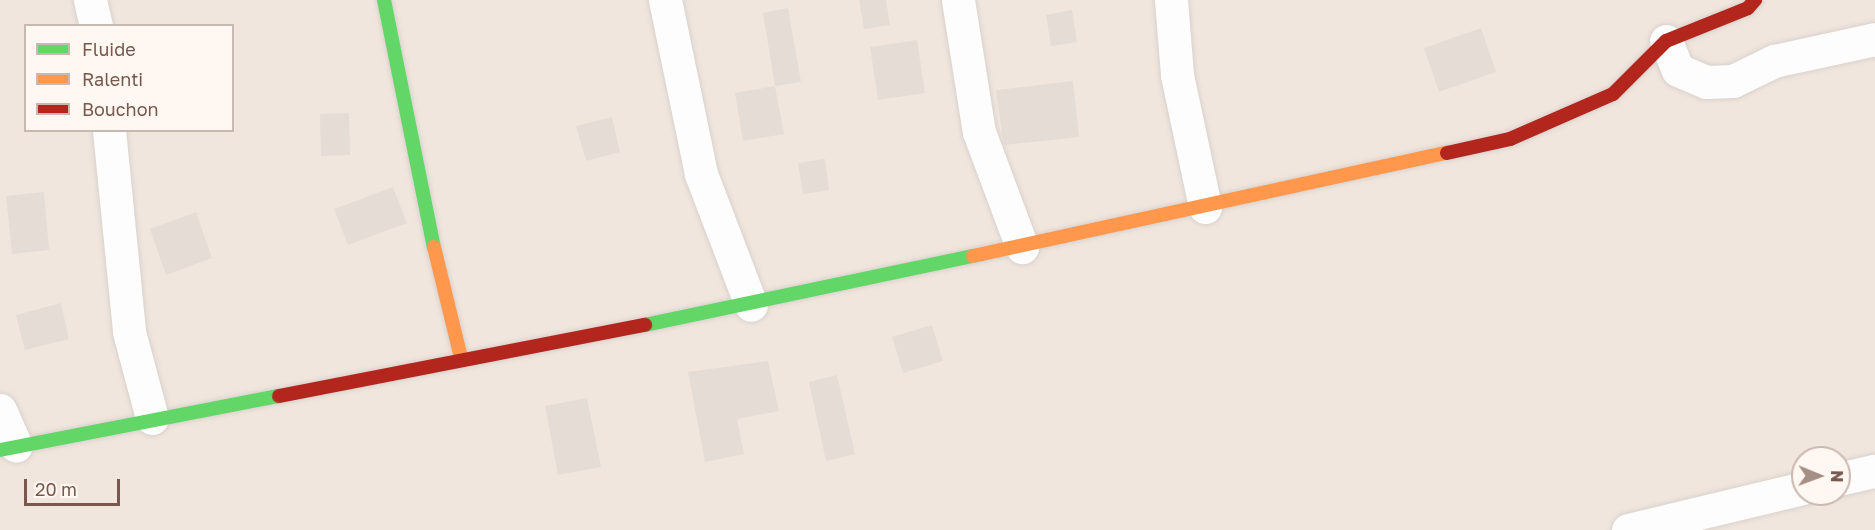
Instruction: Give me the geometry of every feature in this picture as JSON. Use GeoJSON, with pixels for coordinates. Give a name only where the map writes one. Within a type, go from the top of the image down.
{"type":"FeatureCollection","features":[{"type":"Feature","properties":{"kind":"main road"},"geometry":{"type":"LineString","coordinates":[[384,0],[415,171],[461,358]]}},
{"type":"Feature","properties":{"kind":"main road"},"geometry":{"type":"LineString","coordinates":[[8,448],[461,358],[751,305],[1510,139],[1614,94],[1666,41],[1748,8],[1755,0]]}},
{"type":"Feature","properties":{"kind":"street"},"geometry":{"type":"LineString","coordinates":[[90,0],[96,24]]}},
{"type":"Feature","properties":{"kind":"street"},"geometry":{"type":"LineString","coordinates":[[665,0],[701,174],[751,305]]}},
{"type":"Feature","properties":{"kind":"street"},"geometry":{"type":"LineString","coordinates":[[958,0],[979,132],[1022,247]]}},
{"type":"Feature","properties":{"kind":"street"},"geometry":{"type":"LineString","coordinates":[[1171,0],[1177,75],[1205,207]]}},
{"type":"Feature","properties":{"kind":"street"},"geometry":{"type":"LineString","coordinates":[[1666,41],[1678,70],[1706,82],[1733,81],[1785,58],[1875,39]]}},
{"type":"Feature","properties":{"kind":"street"},"geometry":{"type":"LineString","coordinates":[[109,132],[129,332],[152,418]]}},
{"type":"Feature","properties":{"kind":"street"},"geometry":{"type":"LineString","coordinates":[[0,410],[8,448]]}},
{"type":"Feature","properties":{"kind":"street"},"geometry":{"type":"LineString","coordinates":[[1851,476],[1875,471]]}},
{"type":"Feature","properties":{"kind":"street"},"geometry":{"type":"LineString","coordinates":[[1628,530],[1791,491]]}},
{"type":"Feature","properties":{"kind":"shaded area"},"geometry":{"type":"Polygon","coordinates":[[[0,0],[1875,0],[1875,530],[0,530],[0,0]]]}},
{"type":"Feature","properties":{"kind":"building"},"geometry":{"type":"Polygon","coordinates":[[[859,0],[886,0],[890,25],[864,29],[859,0]]]}},
{"type":"Feature","properties":{"kind":"building"},"geometry":{"type":"Polygon","coordinates":[[[788,8],[801,82],[775,86],[763,13],[788,8]]]}},
{"type":"Feature","properties":{"kind":"building"},"geometry":{"type":"Polygon","coordinates":[[[1072,10],[1077,42],[1051,46],[1046,15],[1072,10]]]}},
{"type":"Feature","properties":{"kind":"building"},"geometry":{"type":"Polygon","coordinates":[[[1481,28],[1496,72],[1439,92],[1424,48],[1481,28]]]}},
{"type":"Feature","properties":{"kind":"building"},"geometry":{"type":"Polygon","coordinates":[[[917,40],[925,93],[878,100],[870,47],[917,40]]]}},
{"type":"Feature","properties":{"kind":"building"},"geometry":{"type":"Polygon","coordinates":[[[1073,81],[1079,137],[1004,145],[996,90],[1073,81]]]}},
{"type":"Feature","properties":{"kind":"building"},"geometry":{"type":"Polygon","coordinates":[[[775,86],[784,134],[743,141],[735,93],[775,86]]]}},
{"type":"Feature","properties":{"kind":"building"},"geometry":{"type":"Polygon","coordinates":[[[349,113],[350,155],[321,156],[320,114],[349,113]]]}},
{"type":"Feature","properties":{"kind":"building"},"geometry":{"type":"Polygon","coordinates":[[[612,117],[620,152],[586,161],[576,126],[612,117]]]}},
{"type":"Feature","properties":{"kind":"building"},"geometry":{"type":"Polygon","coordinates":[[[825,159],[829,190],[803,194],[798,163],[825,159]]]}},
{"type":"Feature","properties":{"kind":"building"},"geometry":{"type":"Polygon","coordinates":[[[393,187],[407,223],[348,245],[334,209],[393,187]]]}},
{"type":"Feature","properties":{"kind":"building"},"geometry":{"type":"Polygon","coordinates":[[[44,192],[49,250],[12,254],[6,196],[44,192]]]}},
{"type":"Feature","properties":{"kind":"building"},"geometry":{"type":"Polygon","coordinates":[[[196,212],[212,258],[166,275],[150,229],[196,212]]]}},
{"type":"Feature","properties":{"kind":"building"},"geometry":{"type":"Polygon","coordinates":[[[61,303],[69,339],[25,350],[16,315],[61,303]]]}},
{"type":"Feature","properties":{"kind":"building"},"geometry":{"type":"Polygon","coordinates":[[[932,325],[943,361],[903,373],[892,337],[932,325]]]}},
{"type":"Feature","properties":{"kind":"building"},"geometry":{"type":"Polygon","coordinates":[[[768,361],[779,411],[737,419],[744,454],[705,462],[688,372],[768,361]]]}},
{"type":"Feature","properties":{"kind":"building"},"geometry":{"type":"Polygon","coordinates":[[[837,375],[855,454],[826,461],[809,382],[837,375]]]}},
{"type":"Feature","properties":{"kind":"building"},"geometry":{"type":"Polygon","coordinates":[[[587,398],[601,467],[558,475],[545,406],[587,398]]]}},
{"type":"Feature","properties":{"kind":"traffic: fast"},"geometry":{"type":"LineString","coordinates":[[384,0],[434,247]]}},
{"type":"Feature","properties":{"kind":"traffic: fast"},"geometry":{"type":"LineString","coordinates":[[645,325],[973,256]]}},
{"type":"Feature","properties":{"kind":"traffic: fast"},"geometry":{"type":"LineString","coordinates":[[0,450],[279,396]]}},
{"type":"Feature","properties":{"kind":"traffic: slow"},"geometry":{"type":"LineString","coordinates":[[973,256],[1447,153]]}},
{"type":"Feature","properties":{"kind":"traffic: slow"},"geometry":{"type":"LineString","coordinates":[[434,247],[461,358]]}},
{"type":"Feature","properties":{"kind":"traffic: jam"},"geometry":{"type":"LineString","coordinates":[[1447,153],[1510,139],[1613,94],[1666,41],[1748,8],[1755,0]]}},
{"type":"Feature","properties":{"kind":"traffic: jam"},"geometry":{"type":"LineString","coordinates":[[279,396],[645,325]]}}]}
